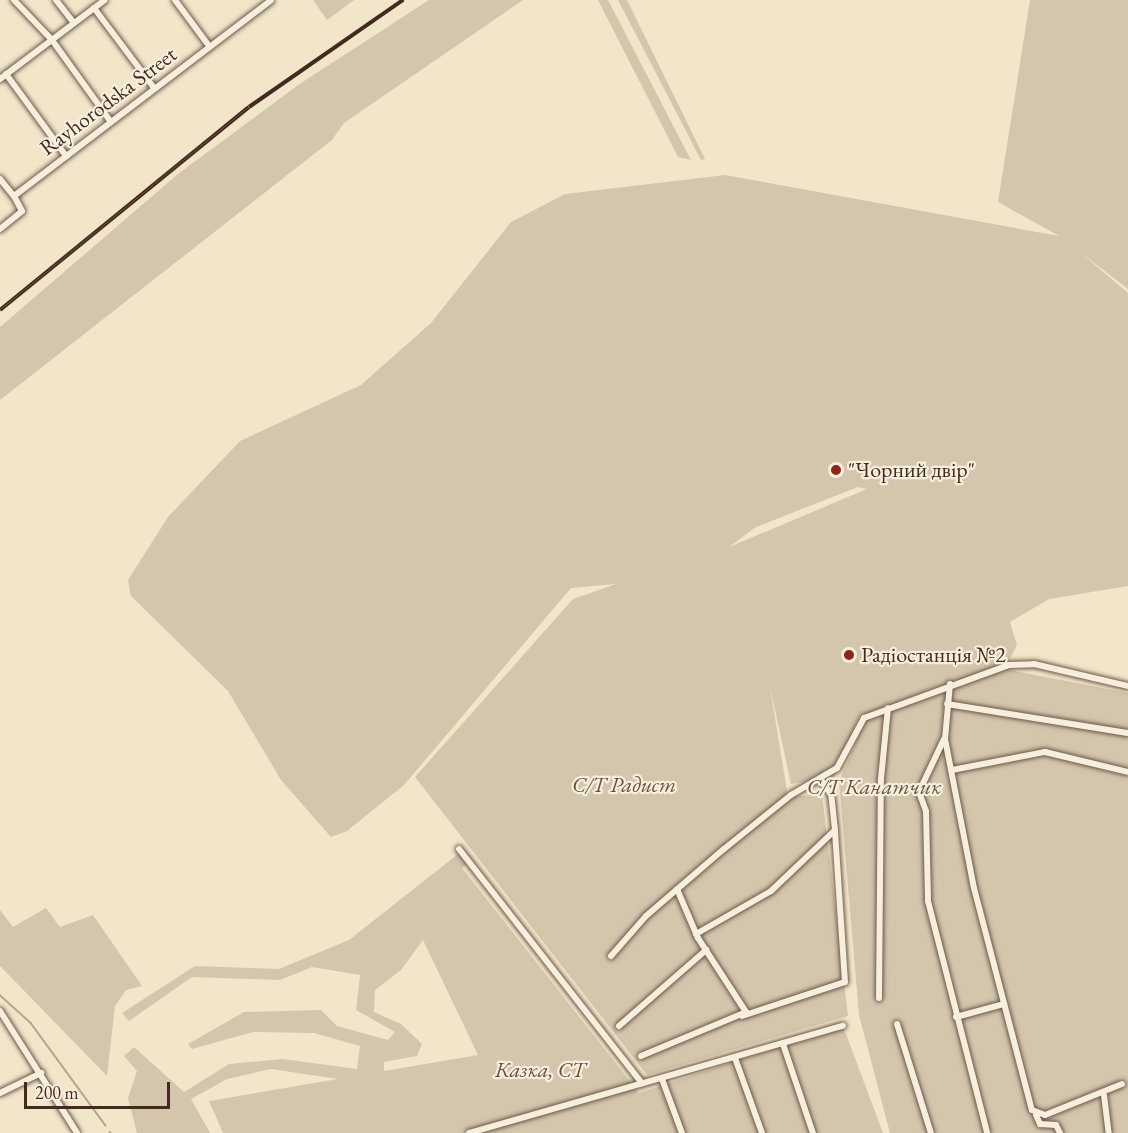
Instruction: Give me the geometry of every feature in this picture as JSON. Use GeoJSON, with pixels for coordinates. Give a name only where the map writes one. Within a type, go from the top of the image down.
{"type":"FeatureCollection","features":[{"type":"Feature","properties":{"kind":"street"},"geometry":{"type":"LineString","coordinates":[[14,0],[52,40],[111,122]]}},
{"type":"Feature","properties":{"kind":"street"},"geometry":{"type":"LineString","coordinates":[[56,0],[74,23]]}},
{"type":"Feature","properties":{"kind":"street"},"geometry":{"type":"LineString","coordinates":[[66,156],[3,76],[105,0]]}},
{"type":"Feature","properties":{"kind":"street"},"geometry":{"type":"LineString","coordinates":[[175,0],[209,46]]}},
{"type":"Feature","properties":{"kind":"street"},"geometry":{"type":"LineString","coordinates":[[257,0],[262,7]]}},
{"type":"Feature","properties":{"kind":"street","name":"Rayhorodska Street"},"geometry":{"type":"LineString","coordinates":[[14,196],[271,0]]}},
{"type":"Feature","properties":{"kind":"street"},"geometry":{"type":"LineString","coordinates":[[94,8],[154,88]]}},
{"type":"Feature","properties":{"kind":"street"},"geometry":{"type":"LineString","coordinates":[[0,179],[14,196],[22,211],[0,229]]}},
{"type":"Feature","properties":{"kind":"street"},"geometry":{"type":"LineString","coordinates":[[611,956],[677,889],[788,797],[837,768],[857,723],[888,708],[950,684],[1009,665],[1034,664],[1128,686]]}},
{"type":"Feature","properties":{"kind":"street"},"geometry":{"type":"LineString","coordinates":[[950,684],[945,738],[1004,1004],[1036,1115],[1040,1124],[1056,1125],[1060,1133]]}},
{"type":"Feature","properties":{"kind":"street"},"geometry":{"type":"LineString","coordinates":[[947,704],[1128,733]]}},
{"type":"Feature","properties":{"kind":"street"},"geometry":{"type":"LineString","coordinates":[[879,998],[881,779],[888,708]]}},
{"type":"Feature","properties":{"kind":"street"},"geometry":{"type":"LineString","coordinates":[[945,738],[919,792],[926,811],[928,901],[987,1133]]}},
{"type":"Feature","properties":{"kind":"street"},"geometry":{"type":"LineString","coordinates":[[952,770],[1045,752],[1128,772]]}},
{"type":"Feature","properties":{"kind":"street"},"geometry":{"type":"LineString","coordinates":[[641,1056],[742,1016],[845,982],[831,794],[820,779]]}},
{"type":"Feature","properties":{"kind":"street"},"geometry":{"type":"LineString","coordinates":[[696,934],[771,891],[835,830]]}},
{"type":"Feature","properties":{"kind":"street"},"geometry":{"type":"LineString","coordinates":[[459,849],[642,1083]]}},
{"type":"Feature","properties":{"kind":"street"},"geometry":{"type":"LineString","coordinates":[[677,889],[696,934],[742,1004],[742,1016]]}},
{"type":"Feature","properties":{"kind":"street"},"geometry":{"type":"LineString","coordinates":[[619,1026],[706,950]]}},
{"type":"Feature","properties":{"kind":"street"},"geometry":{"type":"LineString","coordinates":[[956,1017],[1004,1004]]}},
{"type":"Feature","properties":{"kind":"street"},"geometry":{"type":"LineString","coordinates":[[0,1011],[77,1133]]}},
{"type":"Feature","properties":{"kind":"street"},"geometry":{"type":"LineString","coordinates":[[897,1024],[931,1133]]}},
{"type":"Feature","properties":{"kind":"street"},"geometry":{"type":"LineString","coordinates":[[469,1133],[843,1026]]}},
{"type":"Feature","properties":{"kind":"street"},"geometry":{"type":"LineString","coordinates":[[783,1044],[813,1133]]}},
{"type":"Feature","properties":{"kind":"street"},"geometry":{"type":"LineString","coordinates":[[735,1058],[762,1133]]}},
{"type":"Feature","properties":{"kind":"street"},"geometry":{"type":"LineString","coordinates":[[0,1093],[41,1073]]}},
{"type":"Feature","properties":{"kind":"street"},"geometry":{"type":"LineString","coordinates":[[662,1079],[682,1133]]}},
{"type":"Feature","properties":{"kind":"street"},"geometry":{"type":"LineString","coordinates":[[1036,1115],[1104,1095],[1122,1084]]}},
{"type":"Feature","properties":{"kind":"street"},"geometry":{"type":"LineString","coordinates":[[1104,1095],[1109,1133]]}},
{"type":"Feature","properties":{"kind":"green space"},"geometry":{"type":"Polygon","coordinates":[[[313,0],[354,0],[327,20],[313,0]]]}},
{"type":"Feature","properties":{"kind":"green space"},"geometry":{"type":"Polygon","coordinates":[[[429,0],[523,0],[344,123],[332,140],[0,400],[0,327],[178,174],[298,85],[429,0]]]}},
{"type":"Feature","properties":{"kind":"green space"},"geometry":{"type":"Polygon","coordinates":[[[598,0],[608,0],[691,160],[678,157],[598,0]]]}},
{"type":"Feature","properties":{"kind":"green space"},"geometry":{"type":"Polygon","coordinates":[[[618,0],[627,0],[705,159],[701,160],[618,0]]]}},
{"type":"Feature","properties":{"kind":"green space"},"geometry":{"type":"Polygon","coordinates":[[[1030,0],[1128,0],[1128,289],[1080,252],[1128,293],[1128,586],[1049,599],[1010,622],[1017,645],[1005,669],[1128,693],[1128,1133],[890,1133],[859,1015],[839,781],[866,720],[970,681],[859,717],[834,777],[791,784],[770,687],[788,797],[822,794],[848,1016],[647,1075],[415,777],[573,599],[616,584],[571,588],[404,785],[347,831],[331,837],[281,780],[228,691],[131,596],[128,580],[168,517],[240,441],[361,385],[431,323],[511,222],[565,194],[725,175],[1059,236],[998,202],[1030,0]],[[858,487],[756,527],[729,547],[867,489],[858,487]]]}},
{"type":"Feature","properties":{"kind":"green space","name":"Казка, СТ"},"geometry":{"type":"Polygon","coordinates":[[[458,854],[468,863],[462,868],[639,1093],[843,1026],[883,1133],[223,1133],[209,1101],[338,1079],[271,1069],[227,1079],[191,1099],[210,1133],[137,1133],[128,1098],[137,1071],[124,1056],[134,1047],[184,1092],[229,1064],[283,1059],[357,1069],[360,1046],[314,1033],[253,1032],[192,1049],[188,1044],[244,1012],[321,1010],[337,1026],[388,1040],[395,1032],[356,1010],[360,975],[312,967],[280,980],[192,977],[129,1021],[122,1013],[195,966],[279,969],[349,940],[458,854]],[[423,940],[401,970],[375,990],[374,1012],[401,1024],[422,1044],[417,1056],[384,1062],[384,1071],[478,1055],[423,940]]]}},
{"type":"Feature","properties":{"kind":"green space"},"geometry":{"type":"Polygon","coordinates":[[[46,908],[60,927],[93,915],[142,986],[126,990],[115,1006],[107,1076],[0,966],[0,910],[13,927],[46,908]]]}},
{"type":"Feature","properties":{"kind":"waterway"},"geometry":{"type":"LineString","coordinates":[[0,995],[31,1023],[106,1126]]}},
{"type":"Feature","properties":{"kind":"railway"},"geometry":{"type":"LineString","coordinates":[[0,310],[249,107],[403,0]]}},
{"type":"Feature","properties":{"kind":"place","name":"\"Чорний двір\""},"geometry":{"type":"Point","coordinates":[836,470]}},
{"type":"Feature","properties":{"kind":"place","name":"Радiостанцiя №2"},"geometry":{"type":"Point","coordinates":[849,655]}},
{"type":"Feature","properties":{"kind":"park label","name":"С/Т Радист"},"geometry":{"type":"Point","coordinates":[624,785]}},
{"type":"Feature","properties":{"kind":"park label","name":"С/Т Канатчик"},"geometry":{"type":"Point","coordinates":[874,787]}}]}
